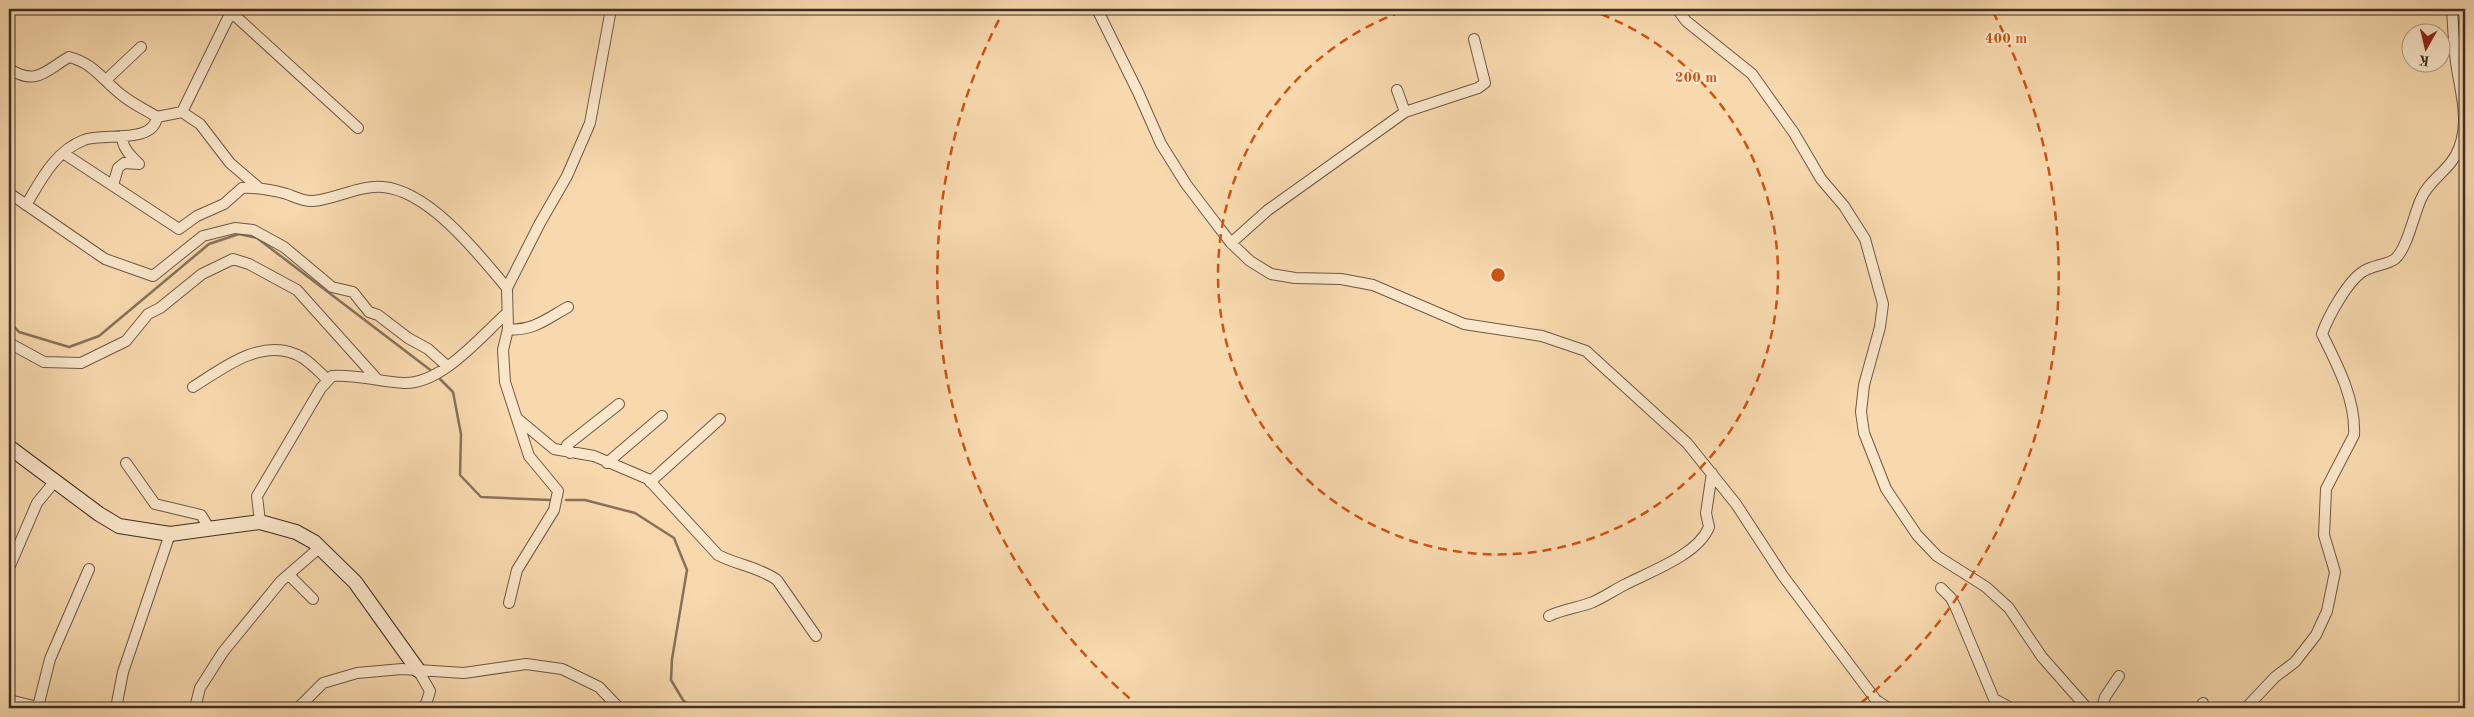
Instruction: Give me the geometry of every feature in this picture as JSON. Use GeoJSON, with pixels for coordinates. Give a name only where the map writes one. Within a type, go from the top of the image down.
{"type":"FeatureCollection","features":[{"type":"Feature","properties":{"kind":"street"},"geometry":{"type":"LineString","coordinates":[[509,603],[517,570],[554,510],[558,491],[529,456],[505,382],[503,350],[508,329],[507,288],[567,176],[590,122],[611,9]]}},
{"type":"Feature","properties":{"kind":"street"},"geometry":{"type":"LineString","coordinates":[[1097,9],[1161,144],[1186,184],[1231,243],[1250,261],[1271,274],[1295,278],[1341,279],[1373,285],[1464,324],[1542,336],[1586,351],[1687,443],[1736,504],[1783,576],[1815,620],[1876,700],[1888,708]]}},
{"type":"Feature","properties":{"kind":"street"},"geometry":{"type":"LineString","coordinates":[[1677,9],[1686,21],[1752,74],[1794,133],[1821,179],[1844,206],[1865,239],[1883,304],[1880,327],[1864,385],[1861,412],[1864,434],[1886,489],[1917,535],[1937,556],[1986,587],[2009,608],[2042,657],[2087,708]]}},
{"type":"Feature","properties":{"kind":"street"},"geometry":{"type":"LineString","coordinates":[[2246,708],[2275,677],[2294,662],[2316,635],[2326,611],[2335,572],[2324,535],[2326,489],[2354,435],[2355,425],[2353,407],[2322,334],[2327,319],[2339,300],[2362,272],[2395,259],[2402,250],[2424,192],[2450,166],[2459,149],[2464,129],[2452,9]]}},
{"type":"Feature","properties":{"kind":"street"},"geometry":{"type":"LineString","coordinates":[[182,112],[230,10],[358,128]]}},
{"type":"Feature","properties":{"kind":"street"},"geometry":{"type":"LineString","coordinates":[[1231,243],[1268,210],[1405,112],[1478,88],[1485,82],[1474,39]]}},
{"type":"Feature","properties":{"kind":"street"},"geometry":{"type":"LineString","coordinates":[[107,79],[141,47]]}},
{"type":"Feature","properties":{"kind":"street"},"geometry":{"type":"LineString","coordinates":[[9,69],[22,77],[36,78],[69,56],[83,60],[107,79],[122,96],[157,117],[182,112],[200,124],[230,162],[258,187]]}},
{"type":"Feature","properties":{"kind":"street"},"geometry":{"type":"LineString","coordinates":[[1397,90],[1405,112]]}},
{"type":"Feature","properties":{"kind":"street"},"geometry":{"type":"LineString","coordinates":[[26,205],[47,170],[63,153],[86,139],[141,134],[151,128],[156,122],[157,117]]}},
{"type":"Feature","properties":{"kind":"street"},"geometry":{"type":"LineString","coordinates":[[113,185],[118,168],[124,164],[139,164],[122,143],[122,136]]}},
{"type":"Feature","properties":{"kind":"street"},"geometry":{"type":"LineString","coordinates":[[63,153],[179,229],[197,216],[224,204],[242,188],[258,187],[311,202],[361,188],[383,187],[401,191],[432,210],[470,245],[507,288]]}},
{"type":"Feature","properties":{"kind":"street"},"geometry":{"type":"LineString","coordinates":[[9,192],[105,259],[153,276],[202,236],[235,228],[253,230],[284,247],[332,287],[353,292],[369,312],[378,315],[408,338],[428,349],[444,368]]}},
{"type":"Feature","properties":{"kind":"street"},"geometry":{"type":"LineString","coordinates":[[9,343],[44,362],[81,364],[126,341],[148,314],[160,308],[202,274],[233,259],[249,264],[297,290],[376,378]]}},
{"type":"Feature","properties":{"kind":"street"},"geometry":{"type":"LineString","coordinates":[[508,329],[521,331],[532,328],[568,307]]}},
{"type":"Feature","properties":{"kind":"street"},"geometry":{"type":"LineString","coordinates":[[260,522],[257,496],[321,388],[332,376],[344,375],[376,378],[404,383],[420,381],[444,368],[507,313]]}},
{"type":"Feature","properties":{"kind":"street"},"geometry":{"type":"LineString","coordinates":[[193,387],[232,364],[267,348],[296,354],[328,380]]}},
{"type":"Feature","properties":{"kind":"street"},"geometry":{"type":"LineString","coordinates":[[570,454],[567,444],[619,404]]}},
{"type":"Feature","properties":{"kind":"street"},"geometry":{"type":"LineString","coordinates":[[607,463],[662,416]]}},
{"type":"Feature","properties":{"kind":"street"},"geometry":{"type":"LineString","coordinates":[[518,419],[544,444],[554,449],[570,454],[594,456],[650,482],[718,554],[729,561],[768,573],[777,580],[816,636]]}},
{"type":"Feature","properties":{"kind":"street"},"geometry":{"type":"LineString","coordinates":[[650,482],[720,419]]}},
{"type":"Feature","properties":{"kind":"street"},"geometry":{"type":"LineString","coordinates":[[9,446],[98,514],[119,526],[170,534],[260,522],[296,532],[319,548],[355,582],[418,670],[430,691],[426,704],[421,708]]}},
{"type":"Feature","properties":{"kind":"street"},"geometry":{"type":"LineString","coordinates":[[126,463],[155,504],[201,515],[210,528]]}},
{"type":"Feature","properties":{"kind":"street"},"geometry":{"type":"LineString","coordinates":[[1549,616],[1560,610],[1590,603],[1648,575],[1689,550],[1700,540],[1709,527],[1706,513],[1712,473]]}},
{"type":"Feature","properties":{"kind":"street"},"geometry":{"type":"LineString","coordinates":[[9,568],[37,504],[55,480]]}},
{"type":"Feature","properties":{"kind":"street"},"geometry":{"type":"LineString","coordinates":[[116,708],[123,672],[170,534]]}},
{"type":"Feature","properties":{"kind":"street"},"geometry":{"type":"LineString","coordinates":[[195,708],[200,688],[223,652],[281,581],[319,548]]}},
{"type":"Feature","properties":{"kind":"street"},"geometry":{"type":"LineString","coordinates":[[9,700],[40,708],[50,659],[89,569]]}},
{"type":"Feature","properties":{"kind":"street"},"geometry":{"type":"LineString","coordinates":[[289,575],[313,599]]}},
{"type":"Feature","properties":{"kind":"street"},"geometry":{"type":"LineString","coordinates":[[1941,588],[1951,598],[1956,608],[1994,699],[2011,708]]}},
{"type":"Feature","properties":{"kind":"street"},"geometry":{"type":"LineString","coordinates":[[298,708],[322,683],[357,673],[418,670],[464,673],[526,664],[562,668],[598,687],[619,708]]}},
{"type":"Feature","properties":{"kind":"street"},"geometry":{"type":"LineString","coordinates":[[2102,708],[2106,697],[2119,676]]}},
{"type":"Feature","properties":{"kind":"waterway"},"geometry":{"type":"LineString","coordinates":[[9,321],[19,332],[69,347],[99,336],[209,244],[239,234],[257,238],[433,372]]}},
{"type":"Feature","properties":{"kind":"waterway"},"geometry":{"type":"LineString","coordinates":[[437,376],[453,392],[461,434],[460,475],[481,497],[550,500]]}},
{"type":"Feature","properties":{"kind":"waterway"},"geometry":{"type":"LineString","coordinates":[[566,500],[585,500],[635,513],[674,538],[687,570],[672,659],[671,680],[683,700],[692,708]]}}]}
